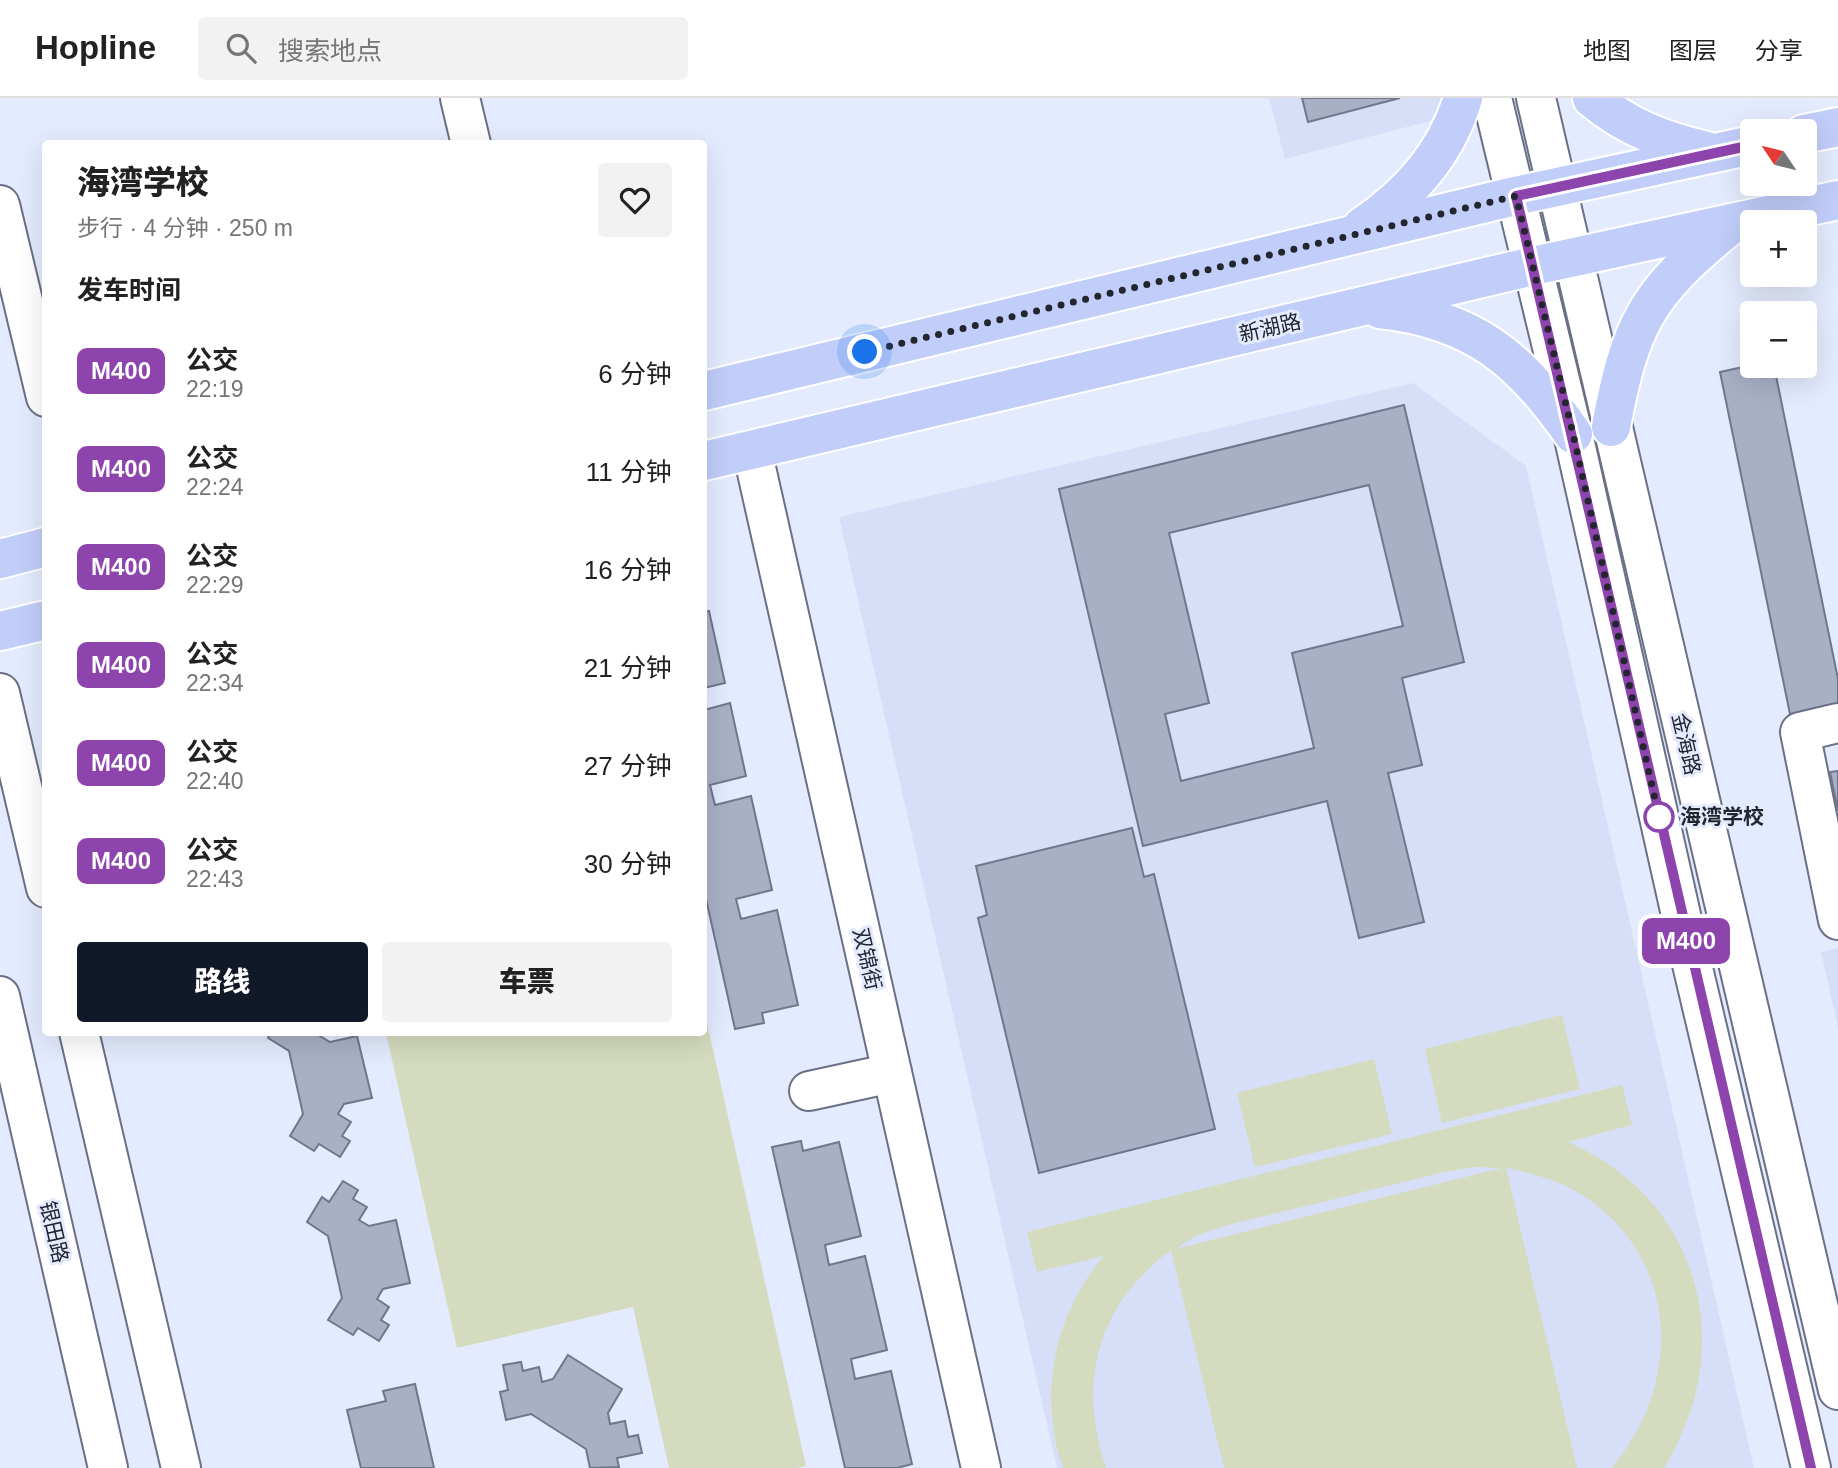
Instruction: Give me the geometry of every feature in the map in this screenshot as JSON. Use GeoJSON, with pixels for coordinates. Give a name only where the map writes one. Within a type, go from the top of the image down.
{"type":"FeatureCollection","features":[{"type":"Feature","properties":{"kind":"main road"},"geometry":{"type":"LineString","coordinates":[[1348,236],[1382,213],[1425,172],[1444,146],[1463,98]]}},
{"type":"Feature","properties":{"kind":"main road"},"geometry":{"type":"LineString","coordinates":[[1592,98],[1635,128],[1665,141],[1734,149]]}},
{"type":"Feature","properties":{"kind":"main road"},"geometry":{"type":"LineString","coordinates":[[1817,131],[1838,127]]}},
{"type":"Feature","properties":{"kind":"main road"},"geometry":{"type":"LineString","coordinates":[[707,390],[1516,196],[1734,149]]}},
{"type":"Feature","properties":{"kind":"main road","name":"新湖路"},"geometry":{"type":"LineString","coordinates":[[707,460],[1532,266],[1838,200]]}},
{"type":"Feature","properties":{"kind":"main road"},"geometry":{"type":"LineString","coordinates":[[1611,427],[1621,371],[1643,316],[1660,290],[1685,262],[1734,222]]}},
{"type":"Feature","properties":{"kind":"main road"},"geometry":{"type":"LineString","coordinates":[[1360,307],[1414,313],[1461,328],[1486,341],[1532,379],[1573,434]]}},
{"type":"Feature","properties":{"kind":"main road"},"geometry":{"type":"LineString","coordinates":[[0,559],[42,548]]}},
{"type":"Feature","properties":{"kind":"main road"},"geometry":{"type":"LineString","coordinates":[[0,631],[42,621]]}},
{"type":"Feature","properties":{"kind":"street"},"geometry":{"type":"LineString","coordinates":[[460,98],[470,140]]}},
{"type":"Feature","properties":{"kind":"street","name":"金海路"},"geometry":{"type":"LineString","coordinates":[[1492,98],[1573,434],[1689,951],[1811,1468]]}},
{"type":"Feature","properties":{"kind":"street","name":"金海路"},"geometry":{"type":"LineString","coordinates":[[1536,98],[1838,1390]]}},
{"type":"Feature","properties":{"kind":"street"},"geometry":{"type":"LineString","coordinates":[[0,205],[42,380]]}},
{"type":"Feature","properties":{"kind":"street","name":"双锦街"},"geometry":{"type":"LineString","coordinates":[[752,450],[981,1468]]}},
{"type":"Feature","properties":{"kind":"street"},"geometry":{"type":"LineString","coordinates":[[0,693],[42,871]]}},
{"type":"Feature","properties":{"kind":"street"},"geometry":{"type":"LineString","coordinates":[[1838,723],[1800,732],[1838,920]]}},
{"type":"Feature","properties":{"kind":"street","name":"银田路"},"geometry":{"type":"LineString","coordinates":[[0,996],[108,1468]]}},
{"type":"Feature","properties":{"kind":"street"},"geometry":{"type":"LineString","coordinates":[[80,1036],[181,1468]]}},
{"type":"Feature","properties":{"kind":"street"},"geometry":{"type":"LineString","coordinates":[[809,1091],[892,1073]]}},
{"type":"Feature","properties":{"kind":"shaded area"},"geometry":{"type":"Polygon","coordinates":[[[1269,98],[1444,98],[1430,121],[1285,159],[1269,98]]]}},
{"type":"Feature","properties":{"kind":"shaded area"},"geometry":{"type":"Polygon","coordinates":[[[1413,383],[1526,466],[1754,1468],[1057,1468],[839,517],[1413,383]]]}},
{"type":"Feature","properties":{"kind":"shaded area"},"geometry":{"type":"Polygon","coordinates":[[[1838,948],[1838,1027],[1821,952],[1838,948]]]}},
{"type":"Feature","properties":{"kind":"green space"},"geometry":{"type":"Polygon","coordinates":[[[1562,1015],[1580,1089],[1442,1123],[1425,1049],[1562,1015]]]}},
{"type":"Feature","properties":{"kind":"green space"},"geometry":{"type":"Polygon","coordinates":[[[707,1022],[806,1466],[669,1468],[633,1307],[457,1348],[387,1036],[707,1036],[707,1022]]]}},
{"type":"Feature","properties":{"kind":"green space"},"geometry":{"type":"Polygon","coordinates":[[[1374,1059],[1392,1134],[1255,1167],[1237,1093],[1374,1059]]]}},
{"type":"Feature","properties":{"kind":"green space"},"geometry":{"type":"Polygon","coordinates":[[[1622,1085],[1632,1125],[1568,1142],[1613,1168],[1650,1200],[1677,1239],[1694,1281],[1702,1327],[1699,1374],[1687,1422],[1664,1468],[1611,1468],[1634,1436],[1650,1402],[1659,1365],[1661,1329],[1655,1293],[1642,1258],[1620,1227],[1590,1200],[1571,1188],[1550,1180],[1506,1168],[1577,1468],[1224,1468],[1171,1250],[1146,1272],[1126,1295],[1110,1320],[1100,1347],[1094,1376],[1094,1405],[1097,1436],[1106,1468],[1063,1468],[1052,1412],[1055,1356],[1073,1303],[1104,1256],[1037,1272],[1027,1232],[1622,1085]],[[1474,1167],[1444,1172],[1228,1225],[1198,1235],[1175,1249],[1502,1168],[1474,1167]]]}},
{"type":"Feature","properties":{"kind":"building"},"geometry":{"type":"Polygon","coordinates":[[[1302,98],[1400,98],[1308,122],[1302,98]]]}},
{"type":"Feature","properties":{"kind":"building"},"geometry":{"type":"Polygon","coordinates":[[[1740,368],[1740,378],[1776,378],[1838,679],[1838,709],[1791,719],[1720,372],[1740,368]]]}},
{"type":"Feature","properties":{"kind":"building"},"geometry":{"type":"Polygon","coordinates":[[[1404,405],[1464,662],[1402,678],[1422,765],[1388,773],[1424,922],[1359,938],[1327,801],[1143,846],[1059,489],[1404,405]],[[1369,485],[1169,533],[1209,703],[1165,714],[1181,781],[1314,748],[1292,653],[1403,626],[1369,485]]]}},
{"type":"Feature","properties":{"kind":"building"},"geometry":{"type":"Polygon","coordinates":[[[707,611],[725,683],[707,687],[707,611]]]}},
{"type":"Feature","properties":{"kind":"building"},"geometry":{"type":"Polygon","coordinates":[[[730,703],[746,776],[710,785],[715,805],[751,796],[772,890],[736,899],[741,919],[777,910],[798,1005],[762,1013],[764,1023],[735,1029],[707,903],[707,709],[730,703]]]}},
{"type":"Feature","properties":{"kind":"building"},"geometry":{"type":"Polygon","coordinates":[[[1838,771],[1838,811],[1830,772],[1838,771]]]}},
{"type":"Feature","properties":{"kind":"building"},"geometry":{"type":"Polygon","coordinates":[[[1132,828],[1144,877],[1154,874],[1215,1129],[1039,1173],[978,918],[987,915],[976,866],[1132,828]]]}},
{"type":"Feature","properties":{"kind":"building"},"geometry":{"type":"Polygon","coordinates":[[[320,1036],[330,1042],[357,1036],[372,1098],[344,1104],[338,1114],[351,1122],[342,1136],[350,1141],[340,1157],[319,1144],[314,1151],[290,1136],[303,1114],[289,1051],[268,1038],[320,1036]]]}},
{"type":"Feature","properties":{"kind":"building"},"geometry":{"type":"Polygon","coordinates":[[[801,1141],[803,1151],[839,1142],[861,1236],[825,1245],[829,1265],[865,1256],[887,1350],[851,1359],[855,1379],[891,1371],[912,1464],[897,1468],[845,1468],[772,1147],[801,1141]]]}},
{"type":"Feature","properties":{"kind":"building"},"geometry":{"type":"Polygon","coordinates":[[[343,1181],[358,1190],[353,1199],[367,1207],[359,1220],[369,1226],[396,1220],[410,1283],[383,1289],[377,1299],[389,1307],[381,1320],[389,1325],[379,1341],[358,1328],[353,1335],[328,1320],[342,1298],[328,1236],[307,1222],[322,1197],[329,1202],[343,1181]]]}},
{"type":"Feature","properties":{"kind":"building"},"geometry":{"type":"Polygon","coordinates":[[[568,1355],[622,1389],[608,1413],[610,1424],[625,1421],[628,1437],[638,1435],[642,1453],[617,1458],[619,1467],[590,1468],[586,1449],[531,1414],[506,1420],[500,1392],[508,1390],[503,1365],[521,1362],[523,1371],[539,1367],[542,1382],[553,1379],[568,1355]]]}},
{"type":"Feature","properties":{"kind":"building"},"geometry":{"type":"Polygon","coordinates":[[[415,1384],[434,1468],[361,1468],[347,1410],[386,1401],[383,1391],[415,1384]]]}},
{"type":"Feature","properties":{"kind":"bus line","name":"M400"},"geometry":{"type":"LineString","coordinates":[[1740,148],[1516,196],[1811,1468]]}},
{"type":"Feature","properties":{"kind":"place","name":"海湾学校"},"geometry":{"type":"Point","coordinates":[1659,817]}},
{"type":"Feature","properties":{"kind":"route"},"geometry":{"type":"LineString","coordinates":[[865,352],[1516,196],[1573,434],[1659,817]]}}]}
